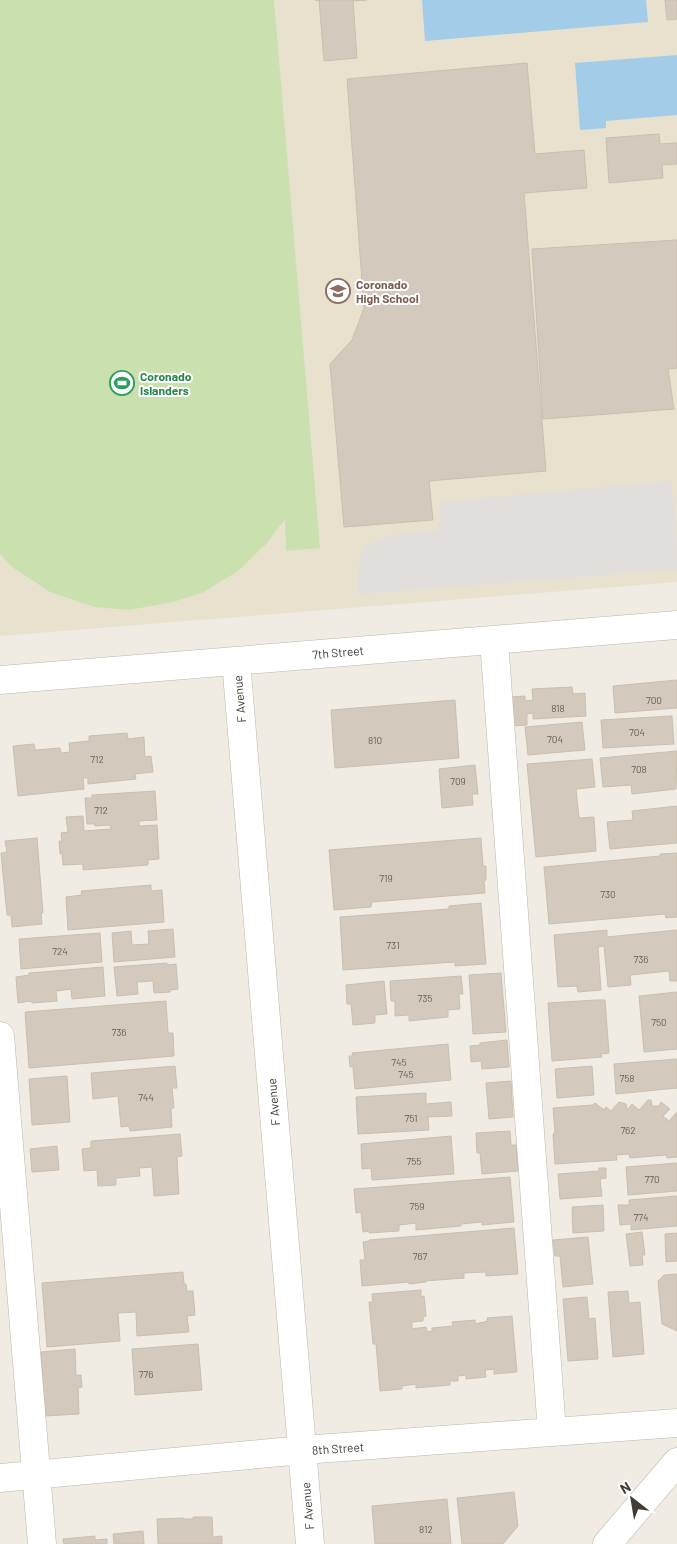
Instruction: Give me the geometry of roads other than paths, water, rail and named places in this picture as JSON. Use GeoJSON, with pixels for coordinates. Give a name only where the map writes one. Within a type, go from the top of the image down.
{"type":"FeatureCollection","features":[{"type":"Feature","properties":{"kind":"street","name":"7th Street"},"geometry":{"type":"LineString","coordinates":[[0,680],[677,625]]}},
{"type":"Feature","properties":{"kind":"street"},"geometry":{"type":"LineString","coordinates":[[494,640],[552,1432]]}},
{"type":"Feature","properties":{"kind":"street","name":"F Avenue"},"geometry":{"type":"LineString","coordinates":[[236,661],[310,1544]]}},
{"type":"Feature","properties":{"kind":"street"},"geometry":{"type":"LineString","coordinates":[[0,1036],[42,1544]]}},
{"type":"Feature","properties":{"kind":"street","name":"8th Street"},"geometry":{"type":"LineString","coordinates":[[0,1478],[303,1450],[677,1423]]}},
{"type":"Feature","properties":{"kind":"street"},"geometry":{"type":"LineString","coordinates":[[607,1544],[677,1462]]}},
{"type":"Feature","properties":{"kind":"water"},"geometry":{"type":"Polygon","coordinates":[[[422,0],[646,0],[648,22],[425,41],[422,0]]]}},
{"type":"Feature","properties":{"kind":"water"},"geometry":{"type":"Polygon","coordinates":[[[677,55],[677,115],[606,121],[606,128],[580,130],[575,63],[677,55]]]}},
{"type":"Feature","properties":{"kind":"place","name":"Coronado High School"},"geometry":{"type":"Point","coordinates":[338,291]}},
{"type":"Feature","properties":{"kind":"place","name":"Coronado Islanders"},"geometry":{"type":"Point","coordinates":[122,383]}}]}
